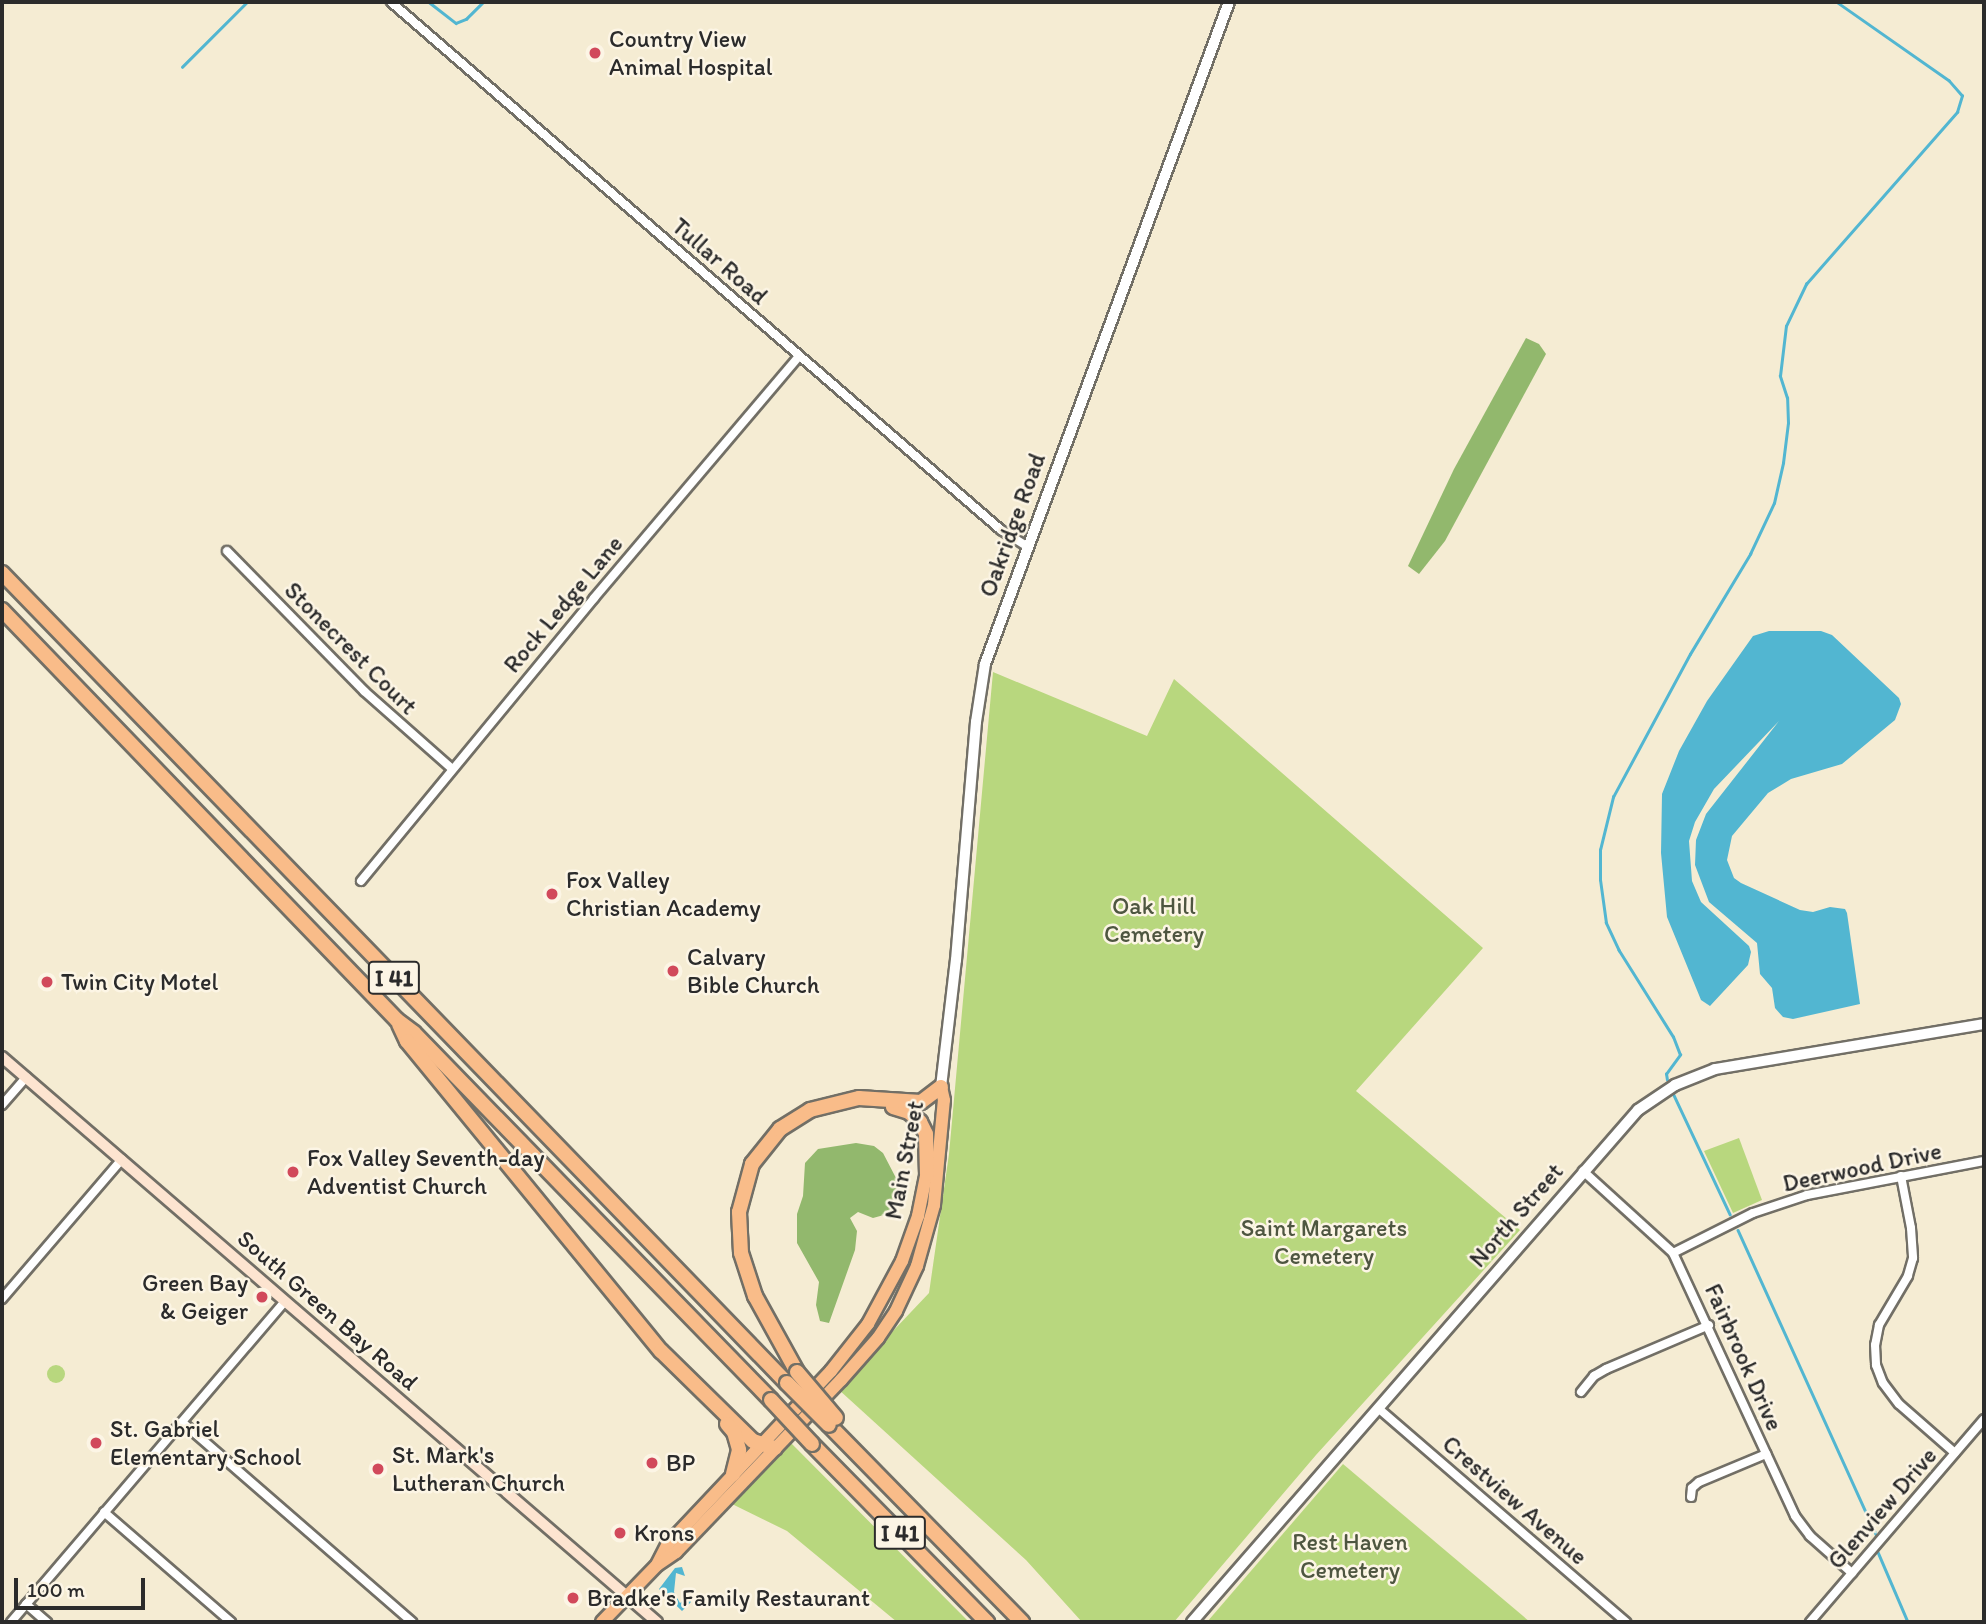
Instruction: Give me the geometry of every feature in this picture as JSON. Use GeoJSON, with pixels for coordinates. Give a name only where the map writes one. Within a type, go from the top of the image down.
{"type":"FeatureCollection","features":[{"type":"Feature","properties":{"kind":"highway","name":"I 41"},"geometry":{"type":"LineString","coordinates":[[2,573],[792,1377],[937,1537],[1022,1622]]}},
{"type":"Feature","properties":{"kind":"highway","name":"I 41"},"geometry":{"type":"LineString","coordinates":[[2,610],[397,1020],[414,1033],[987,1622]]}},
{"type":"Feature","properties":{"kind":"highway"},"geometry":{"type":"LineString","coordinates":[[397,1020],[407,1041],[661,1351],[768,1447]]}},
{"type":"Feature","properties":{"kind":"highway"},"geometry":{"type":"LineString","coordinates":[[792,1377],[747,1276],[738,1227],[740,1198],[752,1164],[780,1129],[810,1110],[850,1100],[921,1102],[941,1087]]}},
{"type":"Feature","properties":{"kind":"highway"},"geometry":{"type":"LineString","coordinates":[[850,1100],[898,1107],[915,1116],[926,1134],[927,1174]]}},
{"type":"Feature","properties":{"kind":"highway"},"geometry":{"type":"LineString","coordinates":[[661,1351],[668,1365],[733,1432],[739,1450],[733,1474]]}},
{"type":"Feature","properties":{"kind":"main road","name":"South Green Bay Road"},"geometry":{"type":"LineString","coordinates":[[2,1057],[657,1622]]}},
{"type":"Feature","properties":{"kind":"main road","name":"Main Street"},"geometry":{"type":"LineString","coordinates":[[657,1565],[667,1545],[733,1474],[768,1447],[787,1418],[831,1371],[868,1324],[902,1261],[918,1216],[941,1087]]}},
{"type":"Feature","properties":{"kind":"main road","name":"Main Street"},"geometry":{"type":"LineString","coordinates":[[602,1622],[657,1565],[676,1552],[768,1447],[868,1350],[904,1296],[929,1231],[934,1205],[944,1100],[941,1087]]}},
{"type":"Feature","properties":{"kind":"street","name":"Tullar Road"},"geometry":{"type":"LineString","coordinates":[[391,2],[1001,530],[1027,546]]}},
{"type":"Feature","properties":{"kind":"street","name":"Oakridge Road"},"geometry":{"type":"LineString","coordinates":[[941,1087],[956,960],[979,689],[993,638],[1228,2]]}},
{"type":"Feature","properties":{"kind":"street","name":"Rock Ledge Lane"},"geometry":{"type":"LineString","coordinates":[[361,881],[451,768],[799,356]]}},
{"type":"Feature","properties":{"kind":"street","name":"Stonecrest Court"},"geometry":{"type":"LineString","coordinates":[[226,551],[364,691],[451,768]]}},
{"type":"Feature","properties":{"kind":"street","name":"North Street"},"geometry":{"type":"LineString","coordinates":[[1192,1622],[1638,1110],[1675,1085],[1737,1064],[1984,1024]]}},
{"type":"Feature","properties":{"kind":"street"},"geometry":{"type":"LineString","coordinates":[[2,1105],[26,1077]]}},
{"type":"Feature","properties":{"kind":"street"},"geometry":{"type":"LineString","coordinates":[[2,1299],[122,1159]]}},
{"type":"Feature","properties":{"kind":"street","name":"Deerwood Drive"},"geometry":{"type":"LineString","coordinates":[[1673,1253],[1731,1223],[1786,1201],[1984,1161]]}},
{"type":"Feature","properties":{"kind":"street","name":"Fairbrook Drive"},"geometry":{"type":"LineString","coordinates":[[1583,1171],[1673,1253],[1709,1325],[1766,1454],[1802,1525],[1852,1573]]}},
{"type":"Feature","properties":{"kind":"street"},"geometry":{"type":"LineString","coordinates":[[1900,1176],[1912,1228],[1913,1258],[1908,1276],[1879,1325],[1875,1345],[1876,1365],[1882,1383],[1899,1405],[1955,1453]]}},
{"type":"Feature","properties":{"kind":"street"},"geometry":{"type":"LineString","coordinates":[[11,1622],[285,1301]]}},
{"type":"Feature","properties":{"kind":"street"},"geometry":{"type":"LineString","coordinates":[[1581,1392],[1594,1376],[1606,1368],[1709,1325]]}},
{"type":"Feature","properties":{"kind":"street","name":"Crestview Avenue"},"geometry":{"type":"LineString","coordinates":[[1378,1408],[1626,1622]]}},
{"type":"Feature","properties":{"kind":"street","name":"Glenview Drive"},"geometry":{"type":"LineString","coordinates":[[1810,1622],[1984,1419]]}},
{"type":"Feature","properties":{"kind":"street"},"geometry":{"type":"LineString","coordinates":[[181,1422],[412,1622]]}},
{"type":"Feature","properties":{"kind":"street"},"geometry":{"type":"LineString","coordinates":[[1691,1497],[1692,1488],[1699,1482],[1766,1454]]}},
{"type":"Feature","properties":{"kind":"street"},"geometry":{"type":"LineString","coordinates":[[104,1512],[231,1622]]}},
{"type":"Feature","properties":{"kind":"street"},"geometry":{"type":"LineString","coordinates":[[26,1604],[47,1622]]}},
{"type":"Feature","properties":{"kind":"green space"},"geometry":{"type":"Polygon","coordinates":[[[1526,338],[1539,344],[1546,354],[1445,541],[1419,574],[1408,566],[1454,469],[1526,338]]]}},
{"type":"Feature","properties":{"kind":"green space","name":"Oak Hill Cemetery"},"geometry":{"type":"Polygon","coordinates":[[[993,672],[1147,736],[1174,679],[1483,948],[1356,1091],[1520,1230],[1316,1455],[1174,1622],[1082,1622],[1026,1560],[838,1389],[929,1293],[949,1154],[993,672]]]}},
{"type":"Feature","properties":{"kind":"green space"},"geometry":{"type":"Polygon","coordinates":[[[1739,1138],[1762,1200],[1733,1213],[1704,1151],[1739,1138]]]}},
{"type":"Feature","properties":{"kind":"green space"},"geometry":{"type":"Polygon","coordinates":[[[856,1143],[874,1146],[883,1153],[896,1178],[898,1197],[891,1213],[873,1218],[858,1212],[850,1218],[857,1231],[855,1250],[829,1323],[820,1321],[816,1305],[819,1282],[797,1243],[797,1214],[803,1196],[805,1163],[818,1149],[856,1143]]]}},
{"type":"Feature","properties":{"kind":"green space"},"geometry":{"type":"Polygon","coordinates":[[[52,1365],[60,1365],[65,1374],[63,1381],[52,1383],[47,1378],[47,1370],[52,1365]]]}},
{"type":"Feature","properties":{"kind":"green space"},"geometry":{"type":"Polygon","coordinates":[[[789,1441],[969,1622],[897,1622],[787,1531],[730,1503],[789,1441]]]}},
{"type":"Feature","properties":{"kind":"green space","name":"Rest Haven Cemetery"},"geometry":{"type":"Polygon","coordinates":[[[1343,1464],[1530,1622],[1207,1622],[1343,1464]]]}},
{"type":"Feature","properties":{"kind":"water"},"geometry":{"type":"Polygon","coordinates":[[[1769,631],[1821,631],[1832,635],[1899,698],[1901,704],[1895,720],[1842,764],[1791,779],[1768,793],[1732,836],[1727,860],[1734,878],[1741,883],[1800,910],[1813,912],[1830,907],[1845,909],[1847,913],[1860,1004],[1793,1019],[1783,1017],[1775,1008],[1772,988],[1760,974],[1757,943],[1709,902],[1695,865],[1696,840],[1706,814],[1779,721],[1714,789],[1695,822],[1689,841],[1692,881],[1701,902],[1749,946],[1751,952],[1748,965],[1710,1006],[1701,1000],[1667,917],[1661,853],[1662,794],[1679,751],[1707,701],[1753,636],[1769,631]]]}},
{"type":"Feature","properties":{"kind":"water"},"geometry":{"type":"Polygon","coordinates":[[[682,1567],[685,1576],[676,1573],[674,1592],[680,1603],[689,1596],[691,1602],[682,1611],[659,1589],[675,1568],[682,1567]]]}},
{"type":"Feature","properties":{"kind":"waterway"},"geometry":{"type":"LineString","coordinates":[[182,67],[247,2]]}},
{"type":"Feature","properties":{"kind":"waterway"},"geometry":{"type":"LineString","coordinates":[[429,2],[456,23],[466,19],[483,2]]}},
{"type":"Feature","properties":{"kind":"waterway"},"geometry":{"type":"LineString","coordinates":[[1667,1080],[1666,1074],[1680,1055],[1673,1037],[1619,951],[1606,923],[1600,880],[1600,850],[1613,797],[1690,654],[1750,554],[1774,503],[1788,423],[1787,398],[1780,376],[1786,326],[1806,284],[1957,112],[1962,96],[1949,81],[1836,2]]}},
{"type":"Feature","properties":{"kind":"waterway"},"geometry":{"type":"LineString","coordinates":[[1673,1093],[1730,1214]]}},
{"type":"Feature","properties":{"kind":"waterway"},"geometry":{"type":"LineString","coordinates":[[1738,1230],[1876,1534]]}},
{"type":"Feature","properties":{"kind":"waterway"},"geometry":{"type":"LineString","coordinates":[[1878,1552],[1908,1622]]}},
{"type":"Feature","properties":{"kind":"place","name":"Country View Animal Hospital"},"geometry":{"type":"Point","coordinates":[595,53]}},
{"type":"Feature","properties":{"kind":"place","name":"Fox Valley Christian Academy"},"geometry":{"type":"Point","coordinates":[552,894]}},
{"type":"Feature","properties":{"kind":"place","name":"Calvary Bible Church"},"geometry":{"type":"Point","coordinates":[673,971]}},
{"type":"Feature","properties":{"kind":"place","name":"Twin City Motel"},"geometry":{"type":"Point","coordinates":[47,982]}},
{"type":"Feature","properties":{"kind":"place","name":"Fox Valley Seventh-day Adventist Church"},"geometry":{"type":"Point","coordinates":[293,1172]}},
{"type":"Feature","properties":{"kind":"place","name":"Green Bay & Geiger"},"geometry":{"type":"Point","coordinates":[262,1297]}},
{"type":"Feature","properties":{"kind":"place","name":"St. Gabriel Elementary School"},"geometry":{"type":"Point","coordinates":[96,1443]}},
{"type":"Feature","properties":{"kind":"place","name":"BP"},"geometry":{"type":"Point","coordinates":[652,1463]}},
{"type":"Feature","properties":{"kind":"place","name":"St. Mark's Lutheran Church"},"geometry":{"type":"Point","coordinates":[378,1469]}},
{"type":"Feature","properties":{"kind":"place","name":"Krons"},"geometry":{"type":"Point","coordinates":[620,1533]}},
{"type":"Feature","properties":{"kind":"place","name":"Bradke's Family Restaurant"},"geometry":{"type":"Point","coordinates":[573,1598]}},
{"type":"Feature","properties":{"kind":"park label","name":"Saint Margarets Cemetery"},"geometry":{"type":"Point","coordinates":[1324,1242]}}]}
